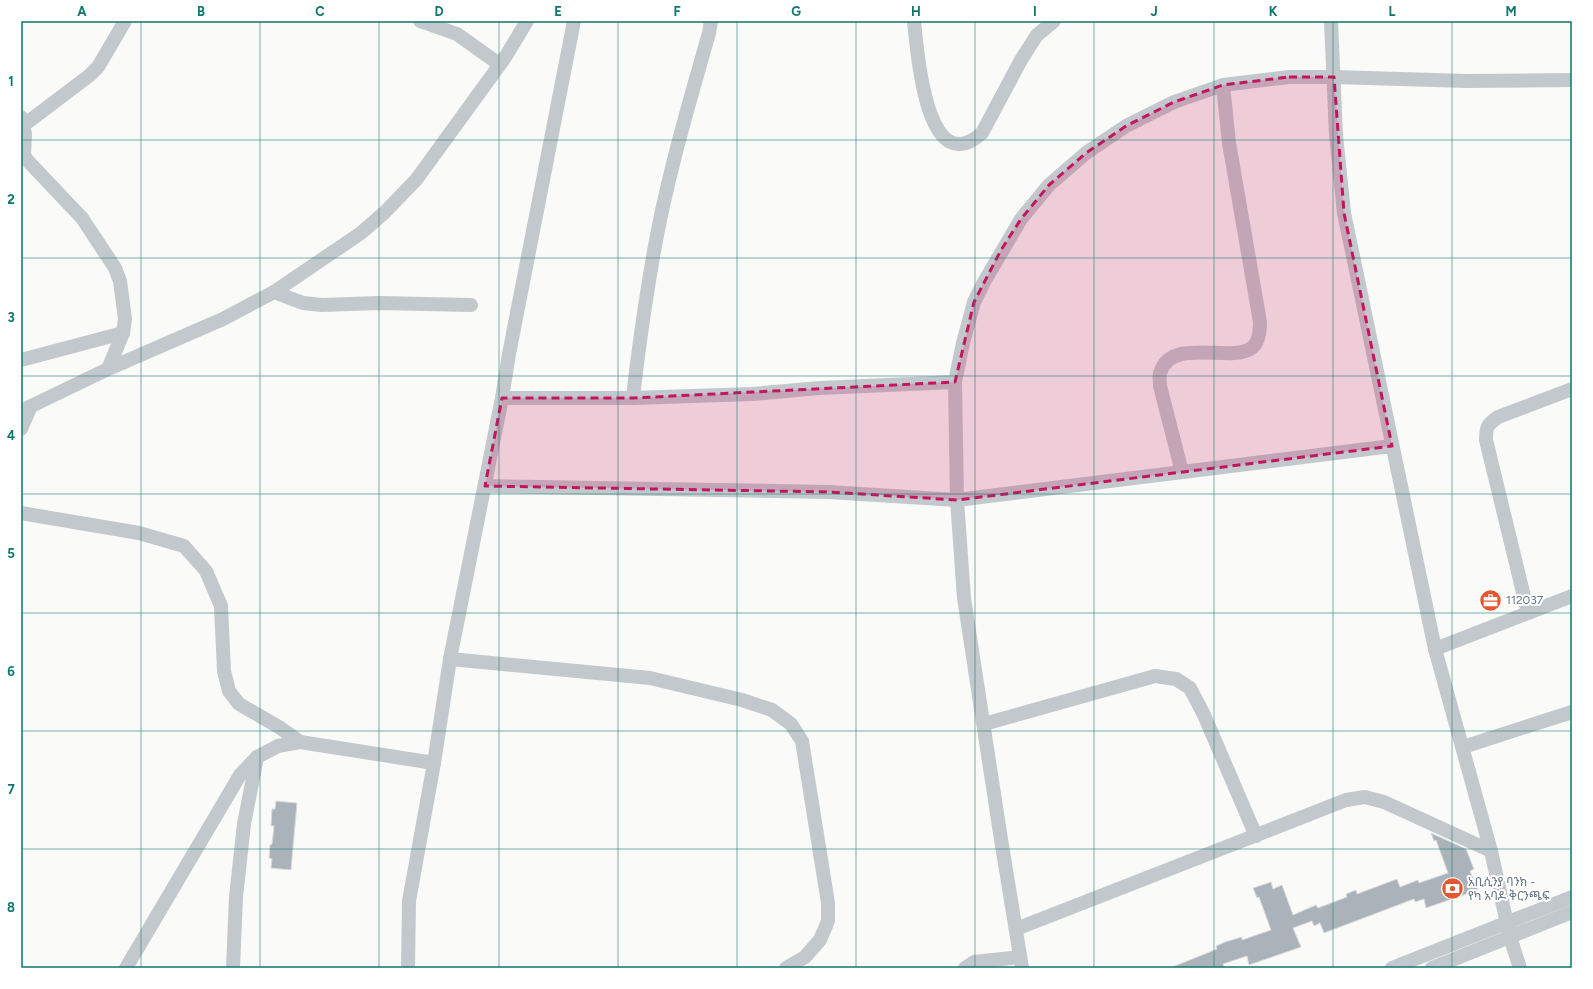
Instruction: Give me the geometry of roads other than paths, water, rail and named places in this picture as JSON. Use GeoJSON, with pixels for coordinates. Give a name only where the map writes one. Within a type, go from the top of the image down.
{"type":"FeatureCollection","features":[{"type":"Feature","properties":{"kind":"street"},"geometry":{"type":"LineString","coordinates":[[108,369],[123,333],[125,319],[120,280],[115,268],[82,218],[27,160],[24,155],[23,129],[94,71],[125,21]]}},
{"type":"Feature","properties":{"kind":"street"},"geometry":{"type":"LineString","coordinates":[[420,21],[457,34],[499,64]]}},
{"type":"Feature","properties":{"kind":"street"},"geometry":{"type":"LineString","coordinates":[[21,429],[26,409],[108,369],[223,319],[274,292],[361,233],[390,207],[416,180],[506,56],[527,21]]}},
{"type":"Feature","properties":{"kind":"street"},"geometry":{"type":"LineString","coordinates":[[408,968],[409,901],[434,763],[450,659],[485,486],[509,354],[574,21]]}},
{"type":"Feature","properties":{"kind":"street"},"geometry":{"type":"LineString","coordinates":[[633,398],[640,336],[653,256],[678,145],[711,21]]}},
{"type":"Feature","properties":{"kind":"street"},"geometry":{"type":"LineString","coordinates":[[914,21],[918,66],[934,122],[941,136],[951,142],[962,144],[973,141],[982,133],[1021,60],[1033,41],[1037,35],[1054,21]]}},
{"type":"Feature","properties":{"kind":"street"},"geometry":{"type":"LineString","coordinates":[[1331,21],[1336,135],[1344,213],[1435,649],[1491,851],[1506,922],[1520,968]]}},
{"type":"Feature","properties":{"kind":"street"},"geometry":{"type":"LineString","coordinates":[[965,968],[974,962],[1021,962],[964,598],[956,500],[955,382],[962,343],[974,302],[1021,219],[1049,185],[1086,153],[1126,126],[1174,102],[1223,85],[1289,77],[1467,81],[1572,80]]}},
{"type":"Feature","properties":{"kind":"street"},"geometry":{"type":"LineString","coordinates":[[1182,472],[1160,386],[1160,374],[1166,364],[1173,358],[1192,352],[1241,353],[1251,349],[1256,344],[1260,334],[1260,322],[1229,142],[1223,85]]}},
{"type":"Feature","properties":{"kind":"street"},"geometry":{"type":"LineString","coordinates":[[274,292],[303,303],[322,305],[379,303],[471,305]]}},
{"type":"Feature","properties":{"kind":"street"},"geometry":{"type":"LineString","coordinates":[[21,360],[123,333]]}},
{"type":"Feature","properties":{"kind":"street"},"geometry":{"type":"LineString","coordinates":[[502,398],[633,398],[752,394],[820,388],[955,382]]}},
{"type":"Feature","properties":{"kind":"street"},"geometry":{"type":"LineString","coordinates":[[1528,613],[1486,440],[1486,431],[1489,424],[1498,417],[1572,389]]}},
{"type":"Feature","properties":{"kind":"street"},"geometry":{"type":"LineString","coordinates":[[485,486],[829,492],[956,500],[1392,446]]}},
{"type":"Feature","properties":{"kind":"street"},"geometry":{"type":"LineString","coordinates":[[21,513],[139,533],[184,546],[206,571],[221,606],[224,671],[229,691],[239,704],[279,727],[300,742]]}},
{"type":"Feature","properties":{"kind":"street"},"geometry":{"type":"LineString","coordinates":[[1435,649],[1572,596]]}},
{"type":"Feature","properties":{"kind":"street"},"geometry":{"type":"LineString","coordinates":[[450,659],[650,678],[742,700],[772,710],[791,724],[802,741],[828,903],[828,921],[820,940],[805,957],[786,968]]}},
{"type":"Feature","properties":{"kind":"street"},"geometry":{"type":"LineString","coordinates":[[984,724],[1155,676],[1176,679],[1190,688],[1204,715],[1256,836]]}},
{"type":"Feature","properties":{"kind":"street"},"geometry":{"type":"LineString","coordinates":[[1463,747],[1572,712]]}},
{"type":"Feature","properties":{"kind":"street"},"geometry":{"type":"LineString","coordinates":[[126,968],[240,775],[257,757],[278,746],[300,742],[434,763]]}},
{"type":"Feature","properties":{"kind":"street"},"geometry":{"type":"LineString","coordinates":[[233,968],[236,897],[244,824],[257,757]]}},
{"type":"Feature","properties":{"kind":"street"},"geometry":{"type":"LineString","coordinates":[[1016,929],[1346,800],[1365,798],[1384,802],[1491,851]]}},
{"type":"Feature","properties":{"kind":"street"},"geometry":{"type":"LineString","coordinates":[[1392,968],[1572,896]]}},
{"type":"Feature","properties":{"kind":"street"},"geometry":{"type":"LineString","coordinates":[[1432,968],[1572,912]]}},
{"type":"Feature","properties":{"kind":"place","name":"112037"},"geometry":{"type":"Point","coordinates":[1490,600]}},
{"type":"Feature","properties":{"kind":"place","name":"አቢሲንያ ባንክ - የካ አባዶ ቅርንጫፍ"},"geometry":{"type":"Point","coordinates":[1453,889]}}]}
